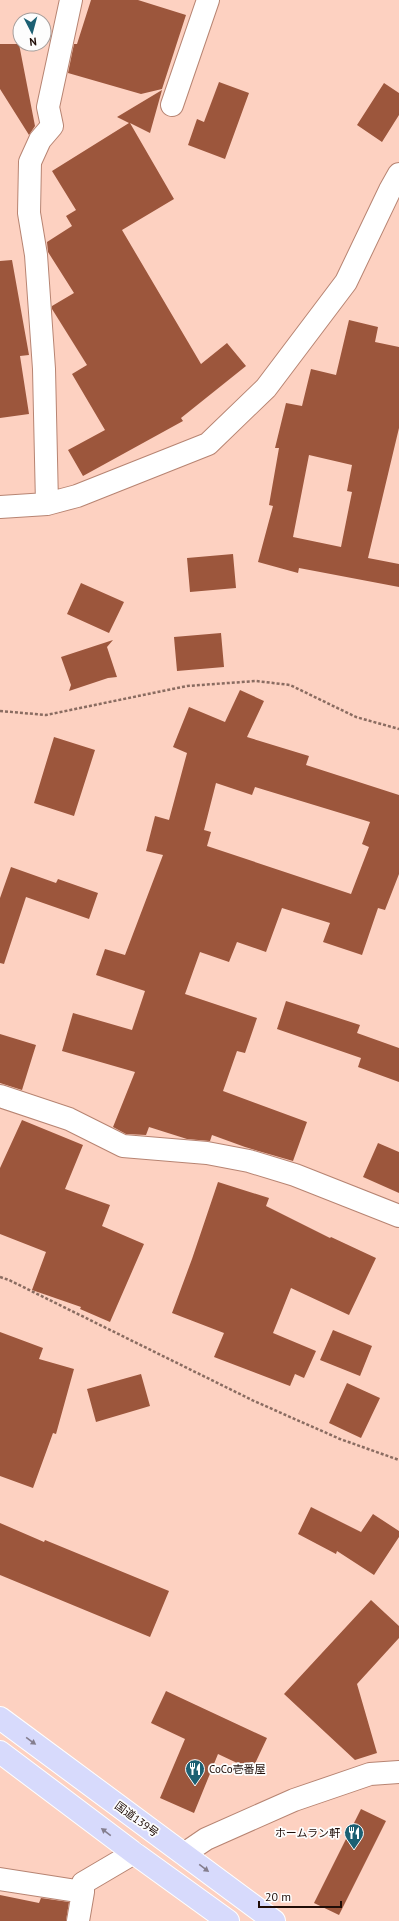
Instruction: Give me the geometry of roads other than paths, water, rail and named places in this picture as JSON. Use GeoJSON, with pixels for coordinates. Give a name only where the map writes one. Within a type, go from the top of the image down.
{"type":"FeatureCollection","features":[{"type":"Feature","properties":{"kind":"highway","name":"国道139号"},"geometry":{"type":"LineString","coordinates":[[0,1718],[274,1921]]}},
{"type":"Feature","properties":{"kind":"highway"},"geometry":{"type":"LineString","coordinates":[[0,1752],[134,1853],[228,1921]]}},
{"type":"Feature","properties":{"kind":"street"},"geometry":{"type":"LineString","coordinates":[[47,504],[44,369],[36,255],[28,213],[30,162],[40,140],[52,126],[48,107],[71,0]]}},
{"type":"Feature","properties":{"kind":"street"},"geometry":{"type":"LineString","coordinates":[[172,106],[208,0]]}},
{"type":"Feature","properties":{"kind":"street"},"geometry":{"type":"LineString","coordinates":[[0,507],[47,504],[77,496],[208,444],[266,388],[346,282],[399,174]]}},
{"type":"Feature","properties":{"kind":"street"},"geometry":{"type":"LineString","coordinates":[[0,1096],[69,1120],[123,1146],[207,1153],[249,1161],[295,1175],[399,1216]]}},
{"type":"Feature","properties":{"kind":"street"},"geometry":{"type":"LineString","coordinates":[[184,1854],[206,1839],[294,1800],[370,1774],[399,1772]]}},
{"type":"Feature","properties":{"kind":"street"},"geometry":{"type":"LineString","coordinates":[[78,1921],[83,1892],[82,1883],[134,1853]]}},
{"type":"Feature","properties":{"kind":"street"},"geometry":{"type":"LineString","coordinates":[[0,1879],[83,1892]]}},
{"type":"Feature","properties":{"kind":"place","name":"CoCo壱番屋"},"geometry":{"type":"Point","coordinates":[195,1786]}},
{"type":"Feature","properties":{"kind":"place","name":"ホームラン軒"},"geometry":{"type":"Point","coordinates":[354,1850]}}]}
